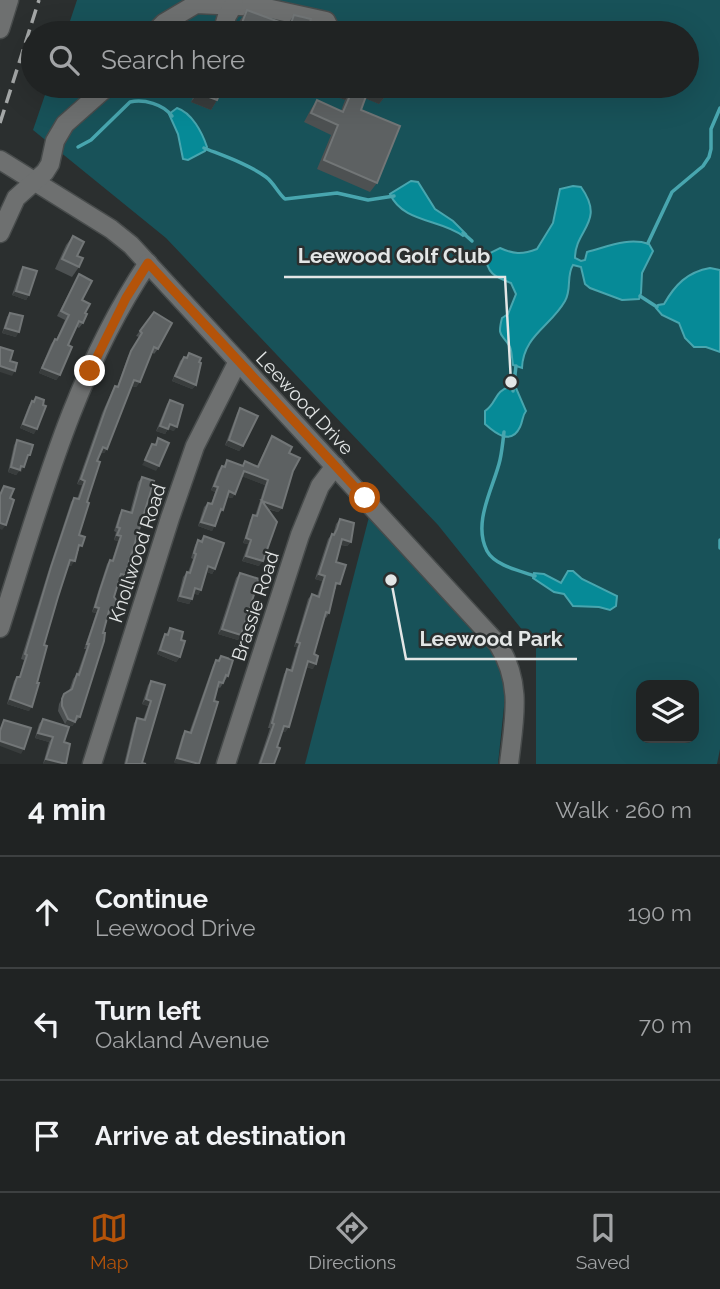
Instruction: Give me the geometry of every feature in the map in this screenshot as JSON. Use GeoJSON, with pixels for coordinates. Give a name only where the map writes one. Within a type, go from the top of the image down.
{"type":"FeatureCollection","features":[{"type":"Feature","properties":{"kind":"street"},"geometry":{"type":"LineString","coordinates":[[0,29],[9,0]]}},
{"type":"Feature","properties":{"kind":"street"},"geometry":{"type":"LineString","coordinates":[[167,21],[196,4],[234,4],[326,21]]}},
{"type":"Feature","properties":{"kind":"street"},"geometry":{"type":"LineString","coordinates":[[226,21],[234,4]]}},
{"type":"Feature","properties":{"kind":"street"},"geometry":{"type":"LineString","coordinates":[[2,227],[16,198],[45,172],[50,164],[55,141],[65,124],[94,98]]}},
{"type":"Feature","properties":{"kind":"street"},"geometry":{"type":"LineString","coordinates":[[2,227],[5,163]]}},
{"type":"Feature","properties":{"kind":"street","name":"Leewood Drive"},"geometry":{"type":"LineString","coordinates":[[5,163],[111,229],[148,263],[488,632],[507,657],[516,687],[509,764]]}},
{"type":"Feature","properties":{"kind":"street"},"geometry":{"type":"LineString","coordinates":[[0,628],[75,402],[121,308],[148,263]]}},
{"type":"Feature","properties":{"kind":"street","name":"Knollwood Road"},"geometry":{"type":"LineString","coordinates":[[92,764],[191,458],[237,360]]}},
{"type":"Feature","properties":{"kind":"street","name":"Brassie Road"},"geometry":{"type":"LineString","coordinates":[[226,764],[300,534],[320,486],[335,466]]}},
{"type":"Feature","properties":{"kind":"shaded area"},"geometry":{"type":"Polygon","coordinates":[[[77,0],[720,0],[720,749],[717,764],[536,764],[536,647],[438,525],[166,238],[33,130],[44,98],[699,98],[699,21],[70,21],[77,0]]]}},
{"type":"Feature","properties":{"kind":"shaded area"},"geometry":{"type":"Polygon","coordinates":[[[177,108],[196,124],[207,147],[205,151],[188,160],[183,159],[178,134],[169,114],[177,108]]]}},
{"type":"Feature","properties":{"kind":"shaded area"},"geometry":{"type":"Polygon","coordinates":[[[411,181],[418,182],[435,209],[466,234],[463,236],[444,226],[413,216],[396,203],[390,194],[411,181]]]}},
{"type":"Feature","properties":{"kind":"shaded area"},"geometry":{"type":"Polygon","coordinates":[[[581,187],[591,209],[576,248],[575,258],[585,260],[587,252],[625,242],[649,244],[653,251],[642,273],[639,299],[622,300],[590,288],[585,284],[581,267],[573,265],[565,301],[532,339],[522,368],[513,365],[510,347],[500,332],[502,318],[508,314],[516,294],[511,283],[490,270],[486,255],[500,248],[518,253],[537,249],[553,223],[560,189],[581,187]]]}},
{"type":"Feature","properties":{"kind":"shaded area"},"geometry":{"type":"Polygon","coordinates":[[[710,268],[720,270],[720,352],[706,347],[694,347],[685,338],[679,323],[662,315],[656,308],[664,304],[682,280],[710,268]]]}},
{"type":"Feature","properties":{"kind":"shaded area"},"geometry":{"type":"Polygon","coordinates":[[[512,386],[516,388],[526,411],[516,433],[508,437],[498,434],[485,424],[485,411],[502,391],[512,386]]]}},
{"type":"Feature","properties":{"kind":"shaded area"},"geometry":{"type":"Polygon","coordinates":[[[369,517],[489,643],[507,678],[498,764],[305,764],[369,517]]]}},
{"type":"Feature","properties":{"kind":"shaded area"},"geometry":{"type":"Polygon","coordinates":[[[568,571],[573,571],[582,579],[617,596],[616,606],[610,610],[573,606],[564,594],[554,592],[533,578],[534,573],[544,574],[561,583],[568,571]]]}},
{"type":"Feature","properties":{"kind":"building"},"geometry":{"type":"Polygon","coordinates":[[[247,10],[277,21],[243,21],[247,10]]]}},
{"type":"Feature","properties":{"kind":"building"},"geometry":{"type":"Polygon","coordinates":[[[294,15],[311,19],[310,21],[292,21],[294,15]]]}},
{"type":"Feature","properties":{"kind":"building"},"geometry":{"type":"Polygon","coordinates":[[[349,98],[365,98],[361,110],[400,126],[377,183],[324,160],[338,125],[311,113],[317,100],[343,112],[349,98]]]}},
{"type":"Feature","properties":{"kind":"building"},"geometry":{"type":"Polygon","coordinates":[[[73,236],[84,242],[77,256],[83,258],[79,267],[62,259],[73,236]]]}},
{"type":"Feature","properties":{"kind":"building"},"geometry":{"type":"Polygon","coordinates":[[[23,267],[37,271],[29,295],[16,291],[23,267]]]}},
{"type":"Feature","properties":{"kind":"building"},"geometry":{"type":"Polygon","coordinates":[[[79,274],[92,281],[82,300],[90,304],[83,323],[79,321],[68,345],[72,347],[60,375],[42,368],[69,315],[61,311],[79,274]]]}},
{"type":"Feature","properties":{"kind":"building"},"geometry":{"type":"Polygon","coordinates":[[[154,312],[172,323],[158,349],[154,347],[140,382],[134,380],[107,449],[103,447],[97,461],[100,462],[79,535],[85,537],[82,546],[79,545],[75,561],[70,560],[58,597],[44,645],[47,646],[32,707],[10,699],[17,677],[20,677],[74,498],[79,499],[85,481],[81,479],[106,408],[115,386],[118,387],[131,351],[142,333],[140,331],[154,312]]]}},
{"type":"Feature","properties":{"kind":"building"},"geometry":{"type":"Polygon","coordinates":[[[10,313],[23,316],[19,332],[5,328],[10,313]]]}},
{"type":"Feature","properties":{"kind":"building"},"geometry":{"type":"Polygon","coordinates":[[[0,347],[13,351],[10,361],[17,363],[15,371],[0,366],[0,347]]]}},
{"type":"Feature","properties":{"kind":"building"},"geometry":{"type":"Polygon","coordinates":[[[189,353],[201,358],[196,385],[175,376],[184,357],[187,358],[189,353]]]}},
{"type":"Feature","properties":{"kind":"building"},"geometry":{"type":"Polygon","coordinates":[[[36,397],[44,400],[43,405],[46,406],[37,429],[23,424],[36,397]]]}},
{"type":"Feature","properties":{"kind":"building"},"geometry":{"type":"Polygon","coordinates":[[[170,400],[183,405],[177,427],[170,424],[168,429],[160,426],[170,400]]]}},
{"type":"Feature","properties":{"kind":"building"},"geometry":{"type":"Polygon","coordinates":[[[240,408],[258,416],[243,446],[229,440],[240,408]]]}},
{"type":"Feature","properties":{"kind":"building"},"geometry":{"type":"Polygon","coordinates":[[[272,436],[292,447],[289,453],[300,458],[293,471],[282,508],[262,501],[277,522],[263,561],[246,556],[251,540],[246,538],[253,515],[257,516],[268,480],[244,471],[235,494],[229,491],[215,526],[201,522],[208,503],[212,504],[218,487],[214,486],[222,466],[225,467],[227,460],[243,466],[245,461],[258,467],[272,436]]]}},
{"type":"Feature","properties":{"kind":"building"},"geometry":{"type":"Polygon","coordinates":[[[158,438],[169,443],[159,466],[145,460],[152,444],[156,445],[158,438]]]}},
{"type":"Feature","properties":{"kind":"building"},"geometry":{"type":"Polygon","coordinates":[[[17,440],[33,445],[24,467],[21,466],[20,470],[11,467],[17,440]]]}},
{"type":"Feature","properties":{"kind":"building"},"geometry":{"type":"Polygon","coordinates":[[[142,477],[154,481],[125,575],[121,574],[114,597],[117,601],[113,612],[109,611],[103,633],[104,641],[80,717],[77,716],[75,722],[68,719],[62,699],[64,694],[72,689],[77,674],[79,675],[99,608],[95,607],[100,590],[121,536],[117,535],[120,528],[117,527],[122,510],[132,513],[142,477]]]}},
{"type":"Feature","properties":{"kind":"building"},"geometry":{"type":"Polygon","coordinates":[[[4,486],[14,489],[10,498],[14,500],[6,525],[0,523],[0,495],[4,486]]]}},
{"type":"Feature","properties":{"kind":"building"},"geometry":{"type":"Polygon","coordinates":[[[340,519],[354,523],[351,542],[342,539],[336,562],[346,565],[340,584],[336,583],[329,613],[326,612],[314,654],[318,656],[316,664],[308,661],[289,727],[284,726],[274,764],[260,764],[274,724],[272,723],[287,669],[292,671],[300,643],[297,642],[312,594],[319,597],[325,576],[319,574],[332,534],[334,535],[340,519]]]}},
{"type":"Feature","properties":{"kind":"building"},"geometry":{"type":"Polygon","coordinates":[[[204,536],[224,543],[215,569],[208,566],[201,590],[195,588],[192,599],[180,596],[187,572],[190,573],[198,540],[202,542],[204,536]]]}},
{"type":"Feature","properties":{"kind":"building"},"geometry":{"type":"Polygon","coordinates":[[[240,573],[259,579],[241,635],[222,629],[240,573]]]}},
{"type":"Feature","properties":{"kind":"building"},"geometry":{"type":"Polygon","coordinates":[[[170,628],[183,632],[181,640],[185,641],[180,657],[160,650],[170,628]]]}},
{"type":"Feature","properties":{"kind":"building"},"geometry":{"type":"Polygon","coordinates":[[[221,656],[233,660],[228,676],[226,675],[223,683],[219,682],[214,701],[218,702],[199,764],[177,758],[185,731],[191,733],[216,660],[219,661],[221,656]]]}},
{"type":"Feature","properties":{"kind":"building"},"geometry":{"type":"Polygon","coordinates":[[[151,681],[165,685],[142,763],[146,764],[126,764],[137,718],[145,720],[151,701],[146,699],[151,681]]]}},
{"type":"Feature","properties":{"kind":"building"},"geometry":{"type":"Polygon","coordinates":[[[43,719],[69,727],[64,742],[70,744],[66,764],[46,759],[53,737],[38,733],[43,719]]]}},
{"type":"Feature","properties":{"kind":"building"},"geometry":{"type":"Polygon","coordinates":[[[4,720],[31,728],[24,749],[0,741],[4,720]]]}},
{"type":"Feature","properties":{"kind":"waterway"},"geometry":{"type":"LineString","coordinates":[[78,147],[91,140],[130,102],[153,103],[172,116]]}},
{"type":"Feature","properties":{"kind":"waterway"},"geometry":{"type":"LineString","coordinates":[[648,243],[672,192],[703,166],[709,157],[711,129],[720,108]]}},
{"type":"Feature","properties":{"kind":"waterway"},"geometry":{"type":"LineString","coordinates":[[204,148],[259,172],[269,179],[285,199],[337,193],[368,200],[394,196]]}},
{"type":"Feature","properties":{"kind":"waterway"},"geometry":{"type":"LineString","coordinates":[[463,233],[472,241]]}},
{"type":"Feature","properties":{"kind":"waterway"},"geometry":{"type":"LineString","coordinates":[[481,249],[487,254]]}},
{"type":"Feature","properties":{"kind":"waterway"},"geometry":{"type":"LineString","coordinates":[[640,296],[657,307]]}},
{"type":"Feature","properties":{"kind":"waterway"},"geometry":{"type":"LineString","coordinates":[[513,391],[516,366]]}},
{"type":"Feature","properties":{"kind":"waterway"},"geometry":{"type":"LineString","coordinates":[[504,432],[500,460],[483,517],[483,540],[487,551],[496,561],[535,576]]}},
{"type":"Feature","properties":{"kind":"waterway"},"geometry":{"type":"LineString","coordinates":[[720,540],[720,548]]}},
{"type":"Feature","properties":{"kind":"railway"},"geometry":{"type":"LineString","coordinates":[[32,21],[39,0]]}},
{"type":"Feature","properties":{"kind":"railway"},"geometry":{"type":"LineString","coordinates":[[0,123],[21,57]]}},
{"type":"Feature","properties":{"kind":"place","name":"Leewood Golf Club"},"geometry":{"type":"Point","coordinates":[511,382]}},
{"type":"Feature","properties":{"kind":"place","name":"Leewood Park"},"geometry":{"type":"Point","coordinates":[391,580]}},
{"type":"Feature","properties":{"kind":"route"},"geometry":{"type":"LineString","coordinates":[[90,371],[105,337],[148,263],[365,498]]}}]}
